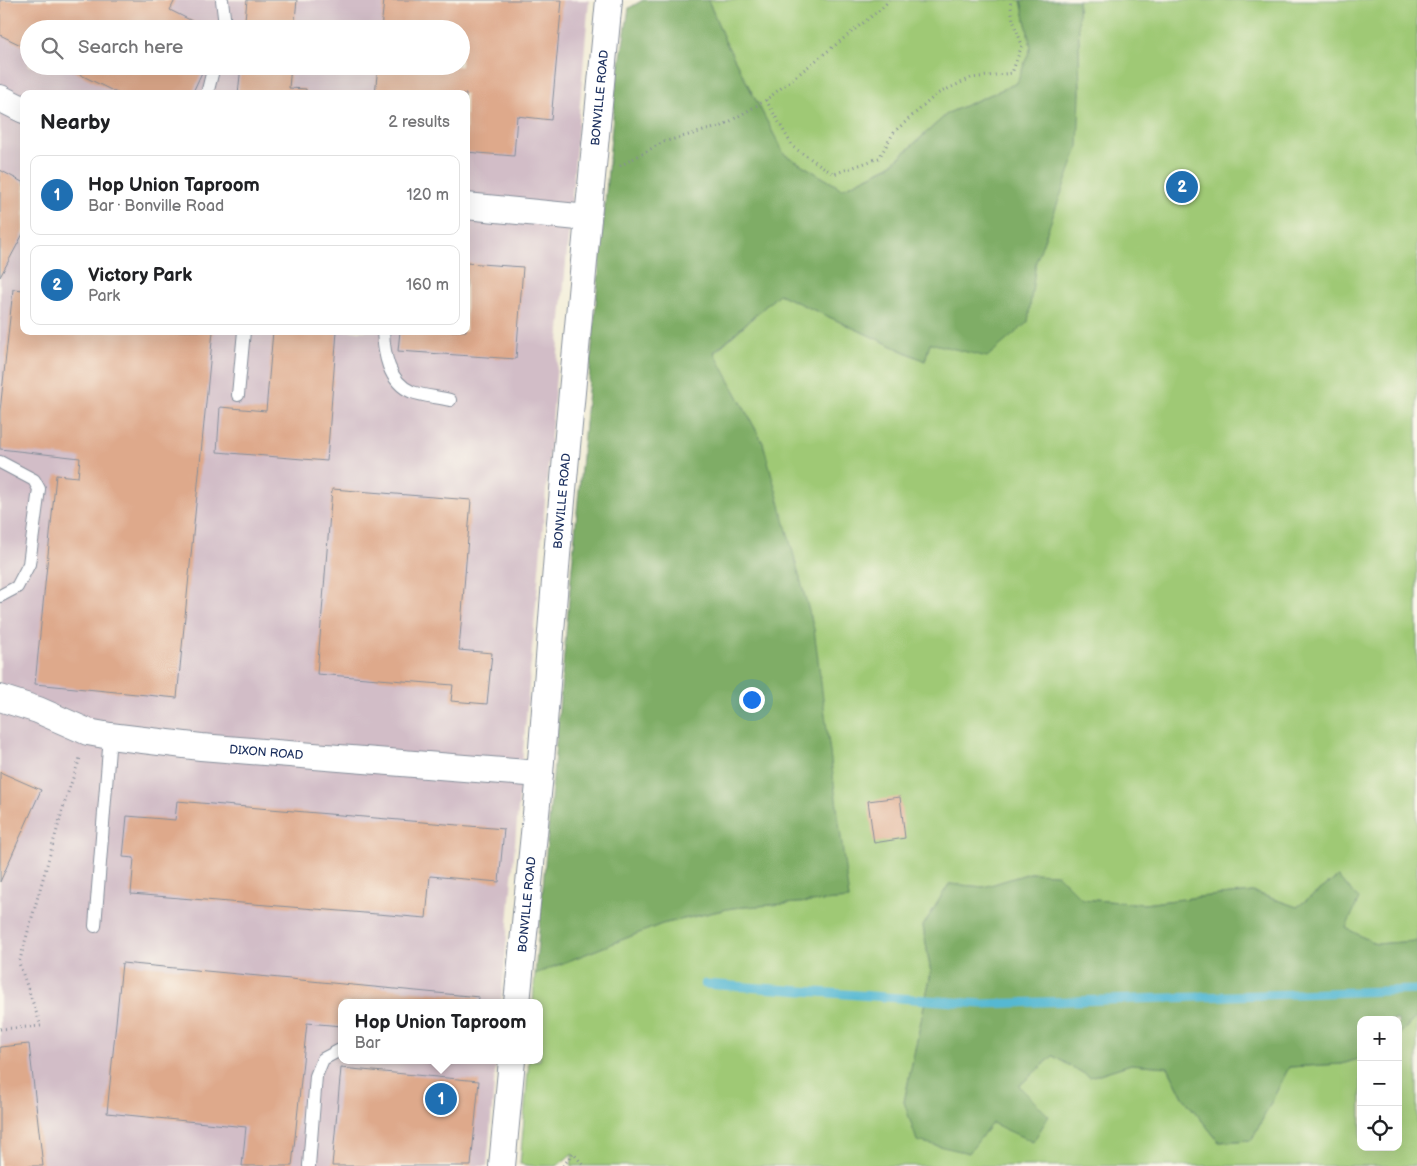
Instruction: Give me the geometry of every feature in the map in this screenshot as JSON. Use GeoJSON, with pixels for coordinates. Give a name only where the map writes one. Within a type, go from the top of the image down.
{"type":"FeatureCollection","features":[{"type":"Feature","properties":{"kind":"street","name":"BONVILLE ROAD"},"geometry":{"type":"LineString","coordinates":[[518,999],[540,774],[557,555],[610,0]]}},
{"type":"Feature","properties":{"kind":"street"},"geometry":{"type":"LineString","coordinates":[[0,98],[20,108]]}},
{"type":"Feature","properties":{"kind":"street"},"geometry":{"type":"LineString","coordinates":[[470,206],[588,218]]}},
{"type":"Feature","properties":{"kind":"street","name":"DIXON ROAD"},"geometry":{"type":"LineString","coordinates":[[0,698],[38,710],[99,734],[210,748],[540,774]]}},
{"type":"Feature","properties":{"kind":"street"},"geometry":{"type":"LineString","coordinates":[[502,1166],[512,1064]]}},
{"type":"Feature","properties":{"kind":"lane"},"geometry":{"type":"LineString","coordinates":[[222,0],[224,20]]}},
{"type":"Feature","properties":{"kind":"lane"},"geometry":{"type":"LineString","coordinates":[[208,90],[212,75]]}},
{"type":"Feature","properties":{"kind":"lane"},"geometry":{"type":"LineString","coordinates":[[238,395],[244,335]]}},
{"type":"Feature","properties":{"kind":"lane"},"geometry":{"type":"LineString","coordinates":[[383,335],[388,365],[394,379],[412,392],[450,400]]}},
{"type":"Feature","properties":{"kind":"lane"},"geometry":{"type":"LineString","coordinates":[[0,462],[34,480],[39,489],[29,564],[17,586],[0,596]]}},
{"type":"Feature","properties":{"kind":"lane"},"geometry":{"type":"LineString","coordinates":[[95,926],[99,734]]}},
{"type":"Feature","properties":{"kind":"lane"},"geometry":{"type":"LineString","coordinates":[[309,1166],[316,1076],[323,1059],[338,1051]]}},
{"type":"Feature","properties":{"kind":"path"},"geometry":{"type":"LineString","coordinates":[[593,170],[612,170],[664,142],[722,126],[766,100],[882,8],[889,0]]}},
{"type":"Feature","properties":{"kind":"path"},"geometry":{"type":"LineString","coordinates":[[766,100],[793,147],[834,174],[879,158],[894,132],[937,94],[971,78],[1012,73],[1022,45],[1013,20],[1010,0]]}},
{"type":"Feature","properties":{"kind":"path"},"geometry":{"type":"LineString","coordinates":[[0,1029],[41,1026],[18,963],[66,798],[99,734]]}},
{"type":"Feature","properties":{"kind":"path"},"geometry":{"type":"LineString","coordinates":[[563,1166],[573,1153],[584,1166]]}},
{"type":"Feature","properties":{"kind":"shaded area"},"geometry":{"type":"Polygon","coordinates":[[[0,0],[589,0],[501,999],[338,999],[338,1064],[496,1064],[487,1166],[0,1166],[0,0]]]}},
{"type":"Feature","properties":{"kind":"green space"},"geometry":{"type":"Polygon","coordinates":[[[643,0],[708,0],[725,41],[784,154],[842,189],[890,166],[948,113],[1017,83],[1031,47],[1021,0],[1078,0],[1080,95],[1078,148],[1036,262],[1028,322],[987,357],[930,343],[925,361],[779,294],[714,352],[763,443],[814,629],[849,899],[732,908],[662,924],[535,974],[615,93],[629,8],[643,0]]]}},
{"type":"Feature","properties":{"kind":"green space"},"geometry":{"type":"Polygon","coordinates":[[[708,0],[1021,0],[1031,47],[1017,83],[948,113],[889,166],[842,189],[784,154],[725,41],[708,0]]]}},
{"type":"Feature","properties":{"kind":"green space"},"geometry":{"type":"Polygon","coordinates":[[[1078,0],[1417,0],[1417,942],[1376,944],[1346,928],[1338,877],[1297,907],[1253,892],[1144,904],[1082,899],[1056,874],[1030,873],[984,887],[949,884],[923,926],[931,973],[904,1102],[992,1122],[1032,1141],[1019,1086],[1053,1056],[1090,1077],[1131,1064],[1168,1067],[1183,1097],[1219,1142],[1252,1140],[1289,1067],[1342,1064],[1357,1059],[1357,1151],[1402,1151],[1402,1032],[1417,1016],[1417,1166],[571,1166],[573,1153],[557,1166],[520,1164],[529,1064],[543,1064],[543,999],[533,999],[535,974],[662,924],[732,908],[849,899],[763,443],[714,353],[779,294],[925,361],[929,343],[1080,95],[1078,0]]]}},
{"type":"Feature","properties":{"kind":"green space"},"geometry":{"type":"Polygon","coordinates":[[[1030,873],[1057,874],[1082,899],[1144,904],[1253,892],[1297,907],[1338,877],[1359,899],[1346,928],[1376,944],[1417,942],[1417,1016],[1402,1032],[1402,1016],[1357,1016],[1357,1059],[1342,1064],[1289,1067],[1252,1140],[1219,1142],[1183,1097],[1168,1067],[1131,1064],[1090,1077],[1053,1056],[1019,1086],[1049,1116],[1033,1142],[992,1123],[969,1153],[917,1141],[904,1102],[931,973],[923,926],[949,884],[984,887],[1030,873]]]}},
{"type":"Feature","properties":{"kind":"building"},"geometry":{"type":"Polygon","coordinates":[[[0,0],[175,0],[170,10],[190,20],[20,20],[20,45],[0,35],[0,0]]]}},
{"type":"Feature","properties":{"kind":"building"},"geometry":{"type":"Polygon","coordinates":[[[247,0],[297,0],[295,20],[245,20],[247,0]]]}},
{"type":"Feature","properties":{"kind":"building"},"geometry":{"type":"Polygon","coordinates":[[[384,0],[562,0],[551,120],[517,116],[514,156],[470,152],[470,90],[375,90],[377,75],[470,75],[470,20],[382,20],[384,0]]]}},
{"type":"Feature","properties":{"kind":"building"},"geometry":{"type":"Polygon","coordinates":[[[81,75],[201,75],[194,90],[111,90],[81,75]]]}},
{"type":"Feature","properties":{"kind":"building"},"geometry":{"type":"Polygon","coordinates":[[[240,75],[290,75],[289,88],[306,89],[306,90],[238,90],[240,75]]]}},
{"type":"Feature","properties":{"kind":"building"},"geometry":{"type":"Polygon","coordinates":[[[0,170],[20,181],[20,240],[0,277],[0,170]]]}},
{"type":"Feature","properties":{"kind":"building"},"geometry":{"type":"Polygon","coordinates":[[[470,263],[523,267],[516,359],[398,351],[400,335],[470,335],[470,263]]]}},
{"type":"Feature","properties":{"kind":"building"},"geometry":{"type":"Polygon","coordinates":[[[13,289],[20,290],[20,335],[213,335],[177,698],[35,684],[56,475],[78,477],[80,458],[0,449],[0,411],[13,289]]]}},
{"type":"Feature","properties":{"kind":"building"},"geometry":{"type":"Polygon","coordinates":[[[273,335],[337,335],[327,461],[217,452],[220,407],[266,411],[273,335]]]}},
{"type":"Feature","properties":{"kind":"building"},"geometry":{"type":"Polygon","coordinates":[[[332,489],[471,500],[459,650],[492,653],[487,704],[451,701],[453,685],[317,674],[332,489]]]}},
{"type":"Feature","properties":{"kind":"building"},"geometry":{"type":"Polygon","coordinates":[[[0,772],[41,790],[0,882],[0,772]]]}},
{"type":"Feature","properties":{"kind":"building"},"geometry":{"type":"Polygon","coordinates":[[[900,797],[905,838],[874,843],[868,801],[900,797]]]}},
{"type":"Feature","properties":{"kind":"building"},"geometry":{"type":"Polygon","coordinates":[[[177,801],[504,829],[499,882],[430,876],[426,918],[131,894],[134,858],[123,857],[127,816],[175,820],[177,801]]]}},
{"type":"Feature","properties":{"kind":"building"},"geometry":{"type":"Polygon","coordinates":[[[122,963],[479,997],[479,999],[338,999],[338,1026],[307,1023],[292,1166],[242,1166],[246,1127],[107,1113],[122,963]]]}},
{"type":"Feature","properties":{"kind":"building"},"geometry":{"type":"Polygon","coordinates":[[[29,1044],[43,1166],[0,1166],[0,1047],[29,1044]]]}},
{"type":"Feature","properties":{"kind":"building"},"geometry":{"type":"Polygon","coordinates":[[[341,1068],[479,1081],[471,1166],[332,1166],[341,1068]]]}},
{"type":"Feature","properties":{"kind":"waterway"},"geometry":{"type":"LineString","coordinates":[[705,984],[982,1004],[1417,990]]}},
{"type":"Feature","properties":{"kind":"place","name":"Victory Park"},"geometry":{"type":"Point","coordinates":[1182,187]}},
{"type":"Feature","properties":{"kind":"place","name":"Hop Union Taproom"},"geometry":{"type":"Point","coordinates":[441,1099]}}]}
